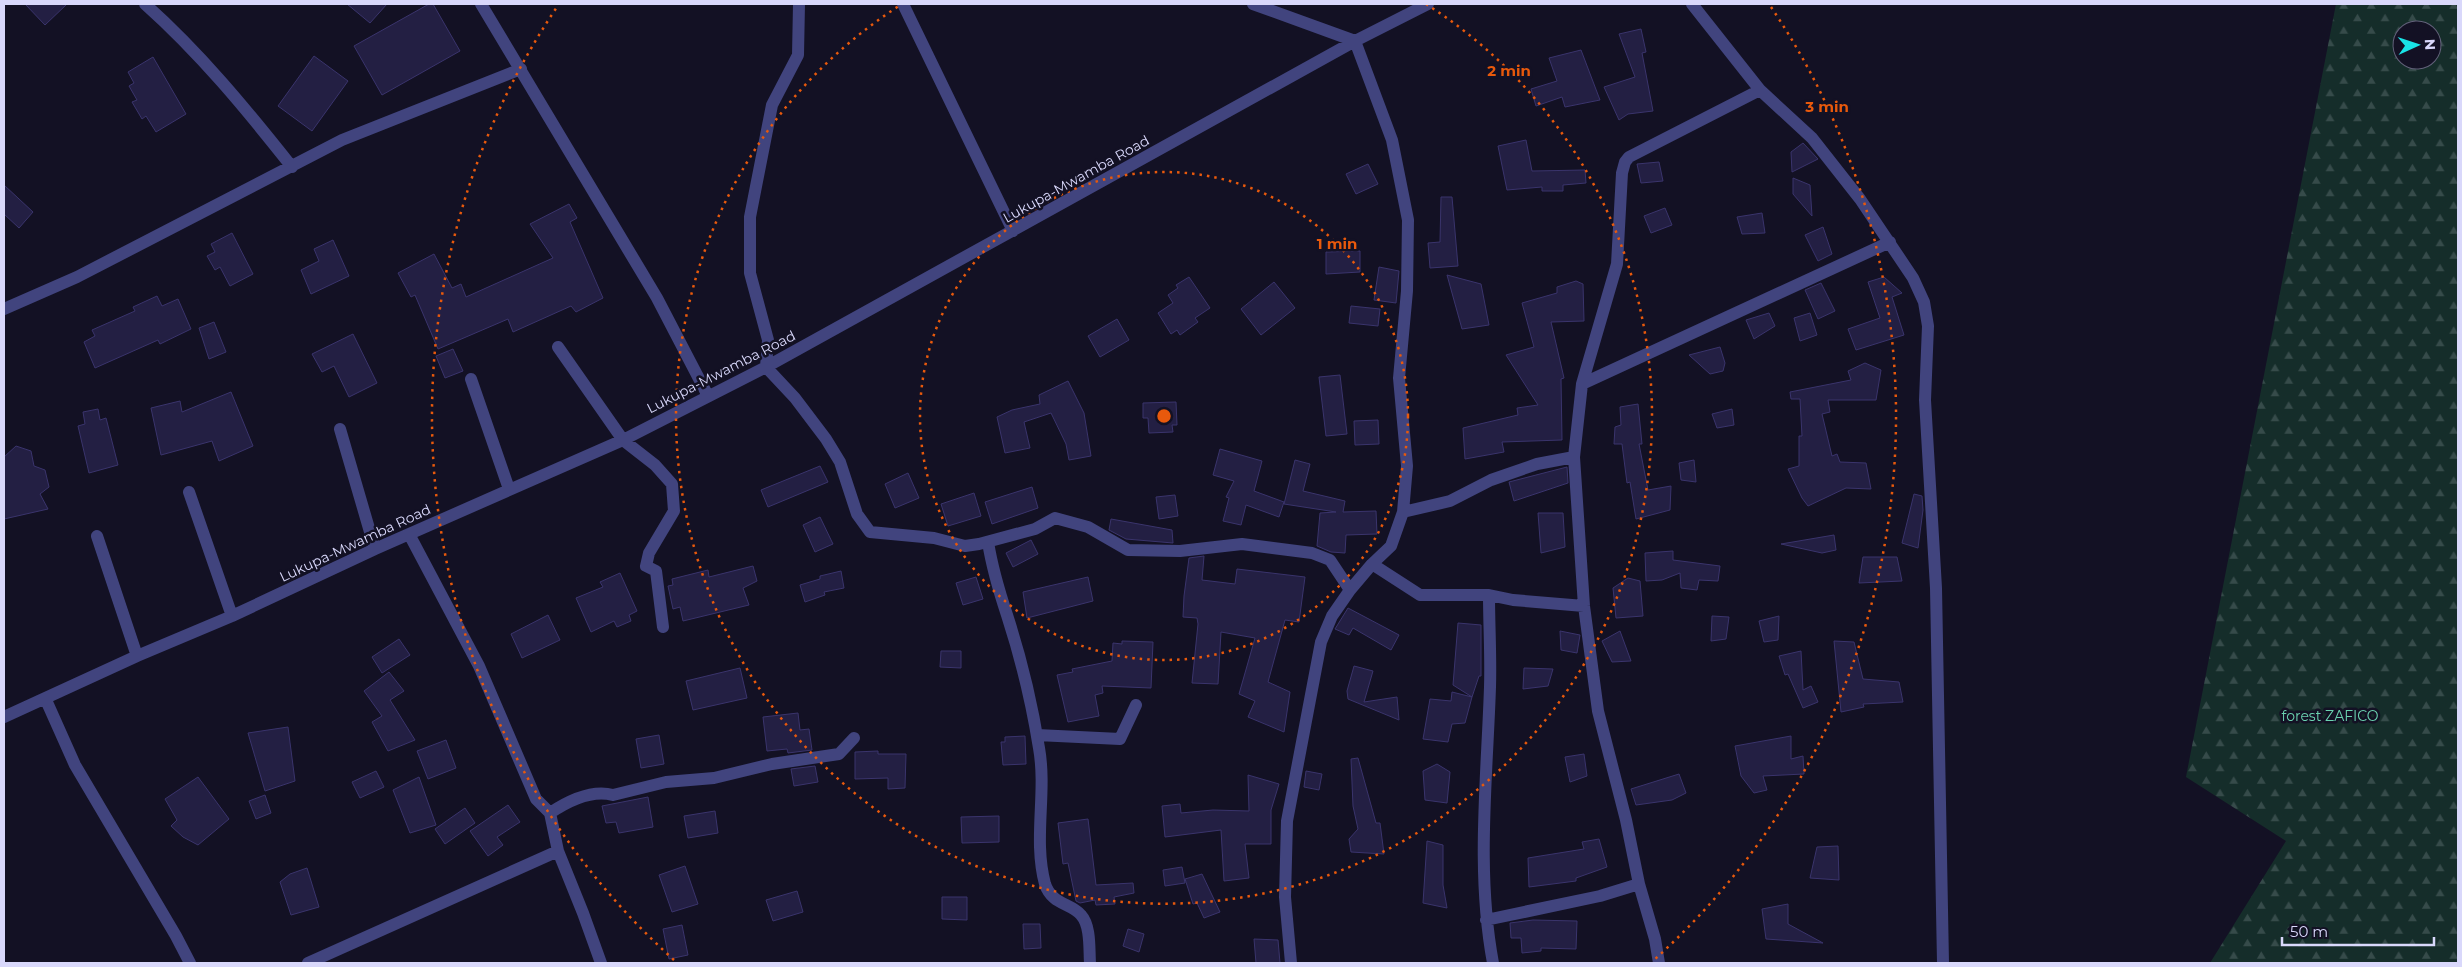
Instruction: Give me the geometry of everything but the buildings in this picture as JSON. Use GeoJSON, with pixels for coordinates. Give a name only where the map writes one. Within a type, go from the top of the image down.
{"type":"FeatureCollection","features":[{"type":"Feature","properties":{"kind":"street"},"geometry":{"type":"LineString","coordinates":[[145,4],[174,30],[237,98],[292,167]]}},
{"type":"Feature","properties":{"kind":"street"},"geometry":{"type":"LineString","coordinates":[[481,4],[657,298],[708,396]]}},
{"type":"Feature","properties":{"kind":"street"},"geometry":{"type":"LineString","coordinates":[[799,4],[798,55],[772,105],[750,217],[750,273],[768,340],[766,367],[795,398],[826,438],[840,462],[857,514],[870,532],[934,538],[965,546],[988,542],[1035,529],[1055,518],[1088,527],[1128,550],[1180,551],[1242,544],[1312,553],[1330,560],[1350,590]]}},
{"type":"Feature","properties":{"kind":"street"},"geometry":{"type":"LineString","coordinates":[[904,4],[1013,231]]}},
{"type":"Feature","properties":{"kind":"street"},"geometry":{"type":"LineString","coordinates":[[1253,4],[1355,40],[1392,140],[1408,220],[1407,291],[1399,378],[1407,466],[1403,512],[1391,546],[1372,564],[1350,590],[1332,616],[1321,642],[1288,821],[1285,896],[1292,963]]}},
{"type":"Feature","properties":{"kind":"street","name":"Lukupa-Mwamba Road"},"geometry":{"type":"LineString","coordinates":[[5,713],[46,700],[137,656],[232,616],[375,549],[622,440],[766,367],[1355,40],[1428,4]]}},
{"type":"Feature","properties":{"kind":"street"},"geometry":{"type":"LineString","coordinates":[[1692,4],[1760,90],[1812,138],[1860,199],[1913,278],[1924,302],[1928,326],[1925,400],[1936,588],[1944,963]]}},
{"type":"Feature","properties":{"kind":"street"},"geometry":{"type":"LineString","coordinates":[[4,309],[77,277],[342,140],[521,69]]}},
{"type":"Feature","properties":{"kind":"street"},"geometry":{"type":"LineString","coordinates":[[1659,963],[1646,904],[1639,884],[1626,820],[1598,711],[1584,606],[1574,457],[1582,384],[1617,264],[1622,173],[1625,162],[1630,157],[1760,90]]}},
{"type":"Feature","properties":{"kind":"street"},"geometry":{"type":"LineString","coordinates":[[1582,384],[1890,242]]}},
{"type":"Feature","properties":{"kind":"street"},"geometry":{"type":"LineString","coordinates":[[558,347],[622,440],[655,464],[672,484],[674,511],[649,553],[646,566],[656,571],[663,627]]}},
{"type":"Feature","properties":{"kind":"street"},"geometry":{"type":"LineString","coordinates":[[472,379],[509,489]]}},
{"type":"Feature","properties":{"kind":"street"},"geometry":{"type":"LineString","coordinates":[[340,428],[375,549]]}},
{"type":"Feature","properties":{"kind":"street"},"geometry":{"type":"LineString","coordinates":[[1403,512],[1450,500],[1491,480],[1537,464],[1574,457]]}},
{"type":"Feature","properties":{"kind":"street"},"geometry":{"type":"LineString","coordinates":[[189,492],[232,616]]}},
{"type":"Feature","properties":{"kind":"street"},"geometry":{"type":"LineString","coordinates":[[409,534],[479,666],[536,799],[550,813],[558,851],[584,912],[600,963]]}},
{"type":"Feature","properties":{"kind":"street"},"geometry":{"type":"LineString","coordinates":[[98,536],[137,656]]}},
{"type":"Feature","properties":{"kind":"street"},"geometry":{"type":"LineString","coordinates":[[988,542],[992,567],[1007,615],[1037,735],[1043,774],[1040,807],[1040,861],[1046,886],[1057,901],[1081,915],[1087,930],[1090,963]]}},
{"type":"Feature","properties":{"kind":"street"},"geometry":{"type":"LineString","coordinates":[[1372,564],[1420,595],[1489,596],[1584,606]]}},
{"type":"Feature","properties":{"kind":"street"},"geometry":{"type":"LineString","coordinates":[[1489,596],[1490,685],[1484,867],[1486,920],[1493,963]]}},
{"type":"Feature","properties":{"kind":"street"},"geometry":{"type":"LineString","coordinates":[[46,700],[75,765],[190,963]]}},
{"type":"Feature","properties":{"kind":"street"},"geometry":{"type":"LineString","coordinates":[[1037,735],[1120,739],[1136,705]]}},
{"type":"Feature","properties":{"kind":"street"},"geometry":{"type":"LineString","coordinates":[[550,813],[582,796],[614,794],[666,782],[714,778],[772,764],[839,754],[854,738]]}},
{"type":"Feature","properties":{"kind":"street"},"geometry":{"type":"LineString","coordinates":[[308,963],[558,851]]}},
{"type":"Feature","properties":{"kind":"street"},"geometry":{"type":"LineString","coordinates":[[1486,920],[1600,896],[1639,884]]}},
{"type":"Feature","properties":{"kind":"green space","name":"forest ZAFICO"},"geometry":{"type":"Polygon","coordinates":[[[2336,4],[2458,4],[2458,963],[2210,963],[2286,841],[2186,777],[2336,4]]]}}]}
